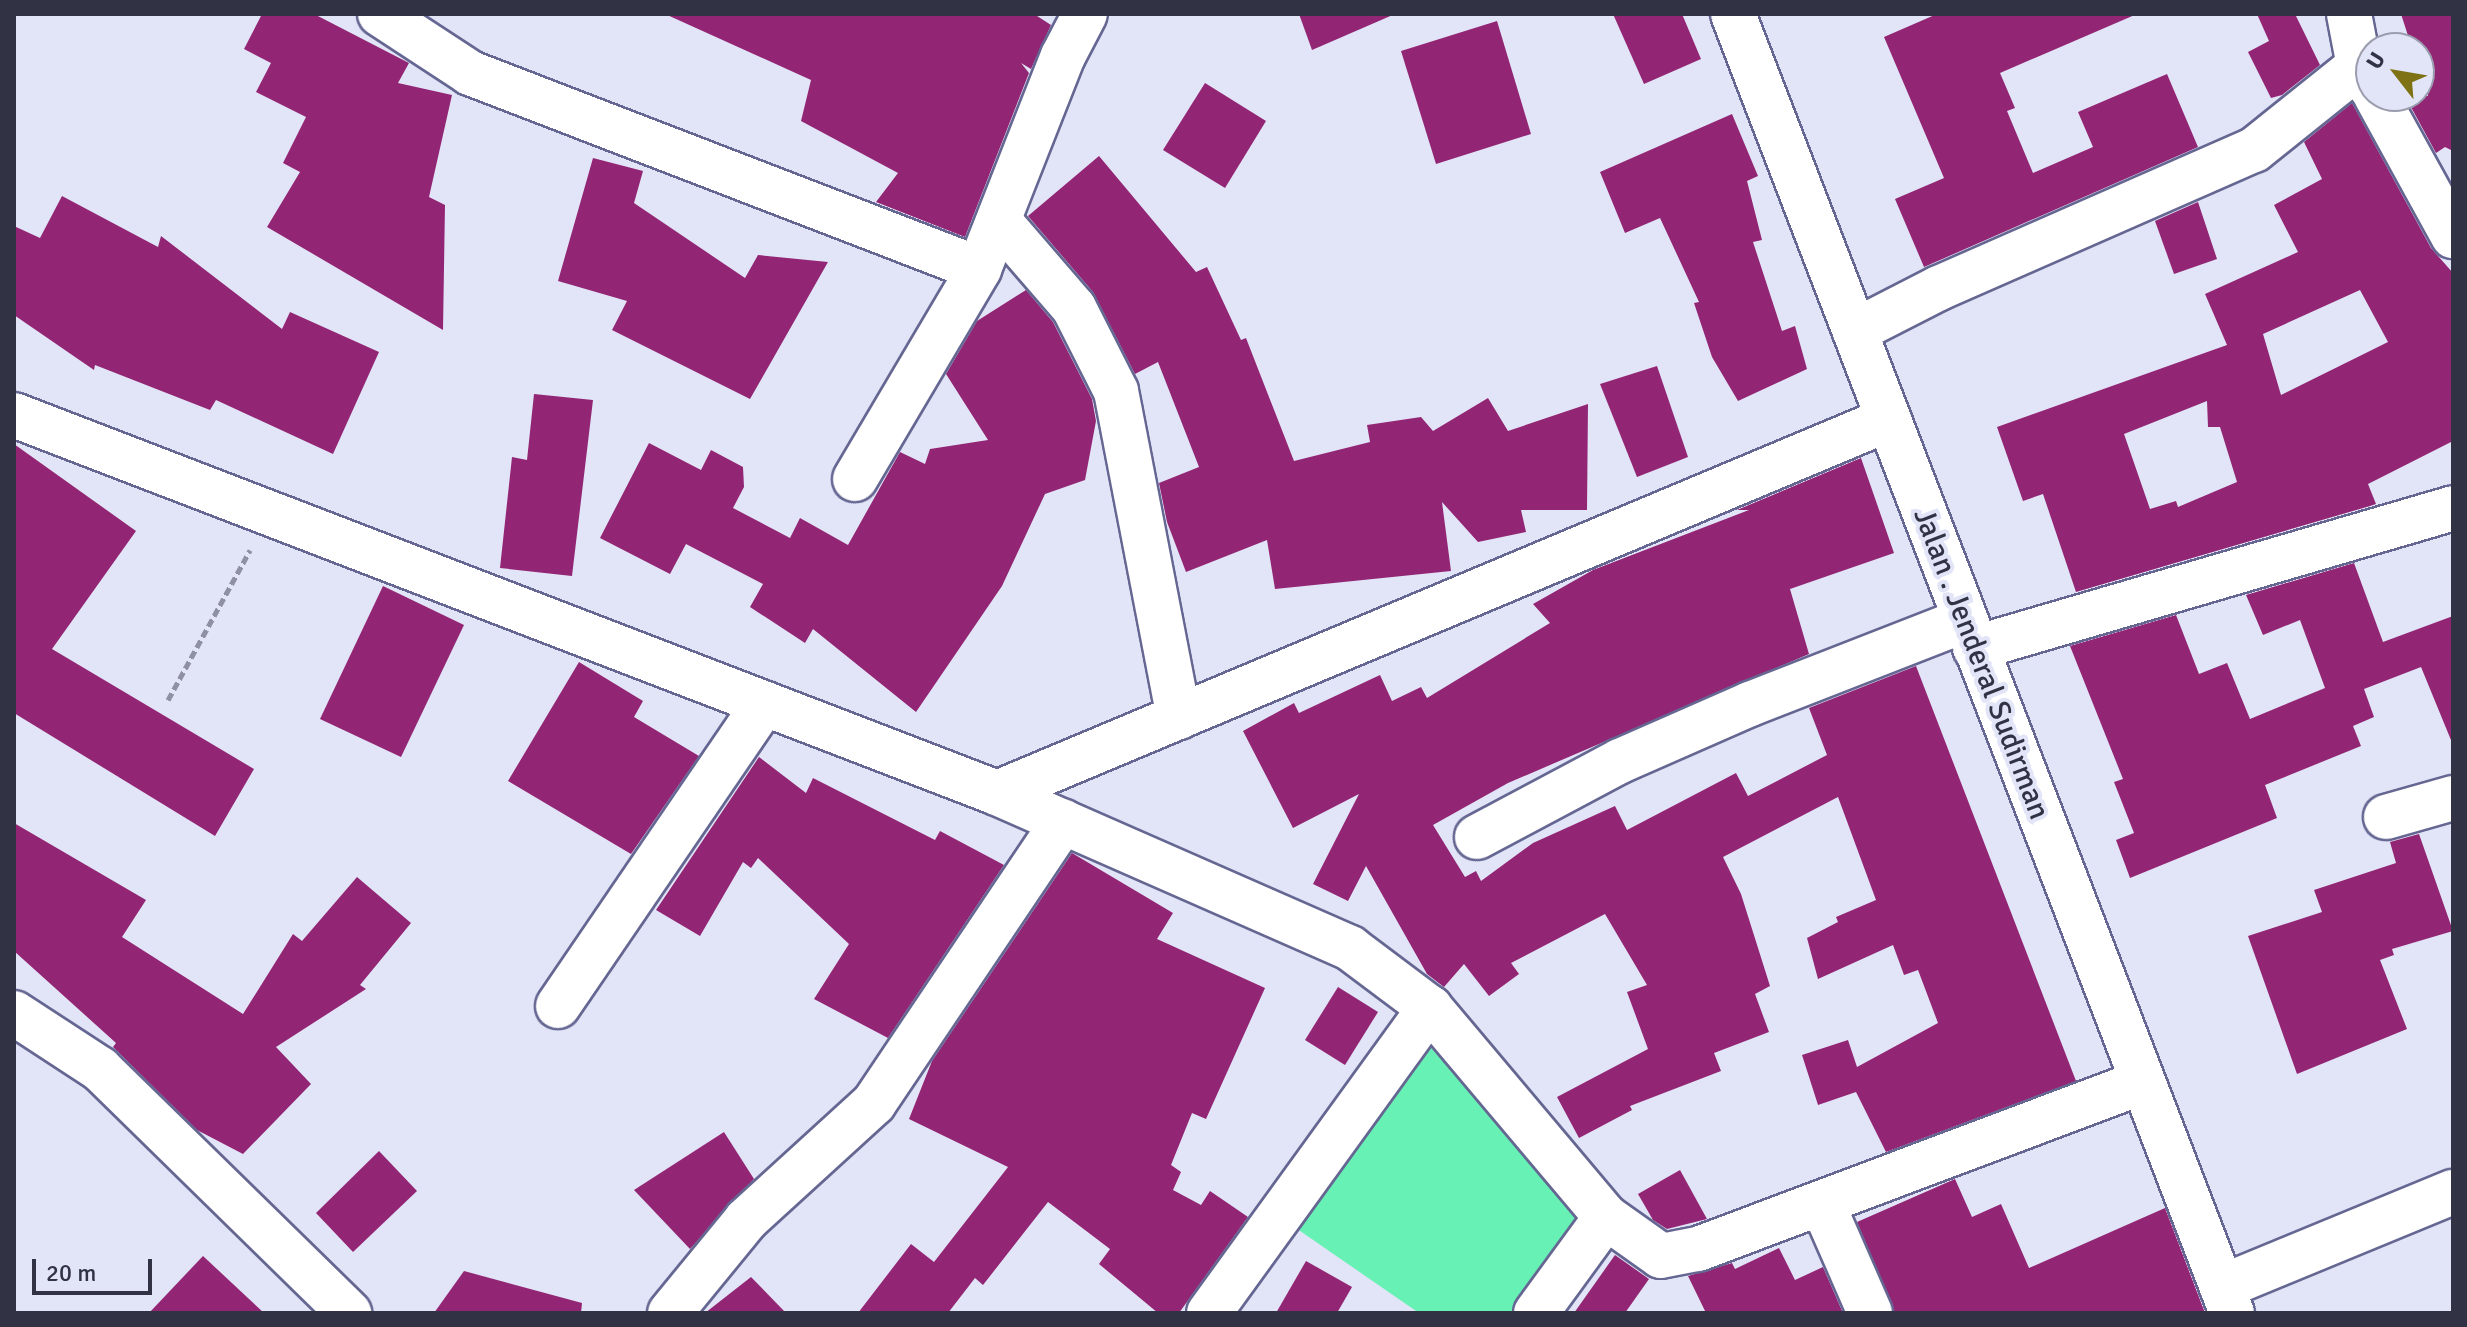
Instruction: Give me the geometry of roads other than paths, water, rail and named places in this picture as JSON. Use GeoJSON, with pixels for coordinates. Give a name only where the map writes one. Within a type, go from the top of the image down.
{"type":"FeatureCollection","features":[{"type":"Feature","properties":{"kind":"street"},"geometry":{"type":"LineString","coordinates":[[380,14],[470,73],[979,269]]}},
{"type":"Feature","properties":{"kind":"street"},"geometry":{"type":"LineString","coordinates":[[855,479],[979,269],[1063,56],[1085,14]]}},
{"type":"Feature","properties":{"kind":"street","name":"Jalan . Jenderal Sudirman"},"geometry":{"type":"LineString","coordinates":[[1733,14],[2140,1083],[2227,1300]]}},
{"type":"Feature","properties":{"kind":"street"},"geometry":{"type":"LineString","coordinates":[[2349,14],[2355,35]]}},
{"type":"Feature","properties":{"kind":"street"},"geometry":{"type":"LineString","coordinates":[[1855,331],[1939,288],[2254,150],[2355,91]]}},
{"type":"Feature","properties":{"kind":"street"},"geometry":{"type":"LineString","coordinates":[[2385,112],[2453,236]]}},
{"type":"Feature","properties":{"kind":"street"},"geometry":{"type":"LineString","coordinates":[[999,221],[1074,308],[1116,391],[1179,717]]}},
{"type":"Feature","properties":{"kind":"street"},"geometry":{"type":"LineString","coordinates":[[14,415],[997,793],[1350,948],[1430,1008],[1606,1217],[1661,1256],[1676,1256],[2140,1083]]}},
{"type":"Feature","properties":{"kind":"street"},"geometry":{"type":"LineString","coordinates":[[997,793],[1889,419]]}},
{"type":"Feature","properties":{"kind":"street"},"geometry":{"type":"LineString","coordinates":[[1477,837],[1648,748],[1970,634],[2453,508]]}},
{"type":"Feature","properties":{"kind":"street"},"geometry":{"type":"LineString","coordinates":[[558,1006],[764,704]]}},
{"type":"Feature","properties":{"kind":"street"},"geometry":{"type":"LineString","coordinates":[[2386,817],[2453,798]]}},
{"type":"Feature","properties":{"kind":"street"},"geometry":{"type":"LineString","coordinates":[[670,1313],[746,1220],[874,1103],[1063,822]]}},
{"type":"Feature","properties":{"kind":"street"},"geometry":{"type":"LineString","coordinates":[[1209,1313],[1430,1008]]}},
{"type":"Feature","properties":{"kind":"street"},"geometry":{"type":"LineString","coordinates":[[14,1013],[100,1069],[349,1313]]}},
{"type":"Feature","properties":{"kind":"street"},"geometry":{"type":"LineString","coordinates":[[2227,1300],[2453,1192]]}},
{"type":"Feature","properties":{"kind":"street"},"geometry":{"type":"LineString","coordinates":[[1822,1203],[1870,1313]]}},
{"type":"Feature","properties":{"kind":"street"},"geometry":{"type":"LineString","coordinates":[[1536,1313],[1606,1217]]}}]}
